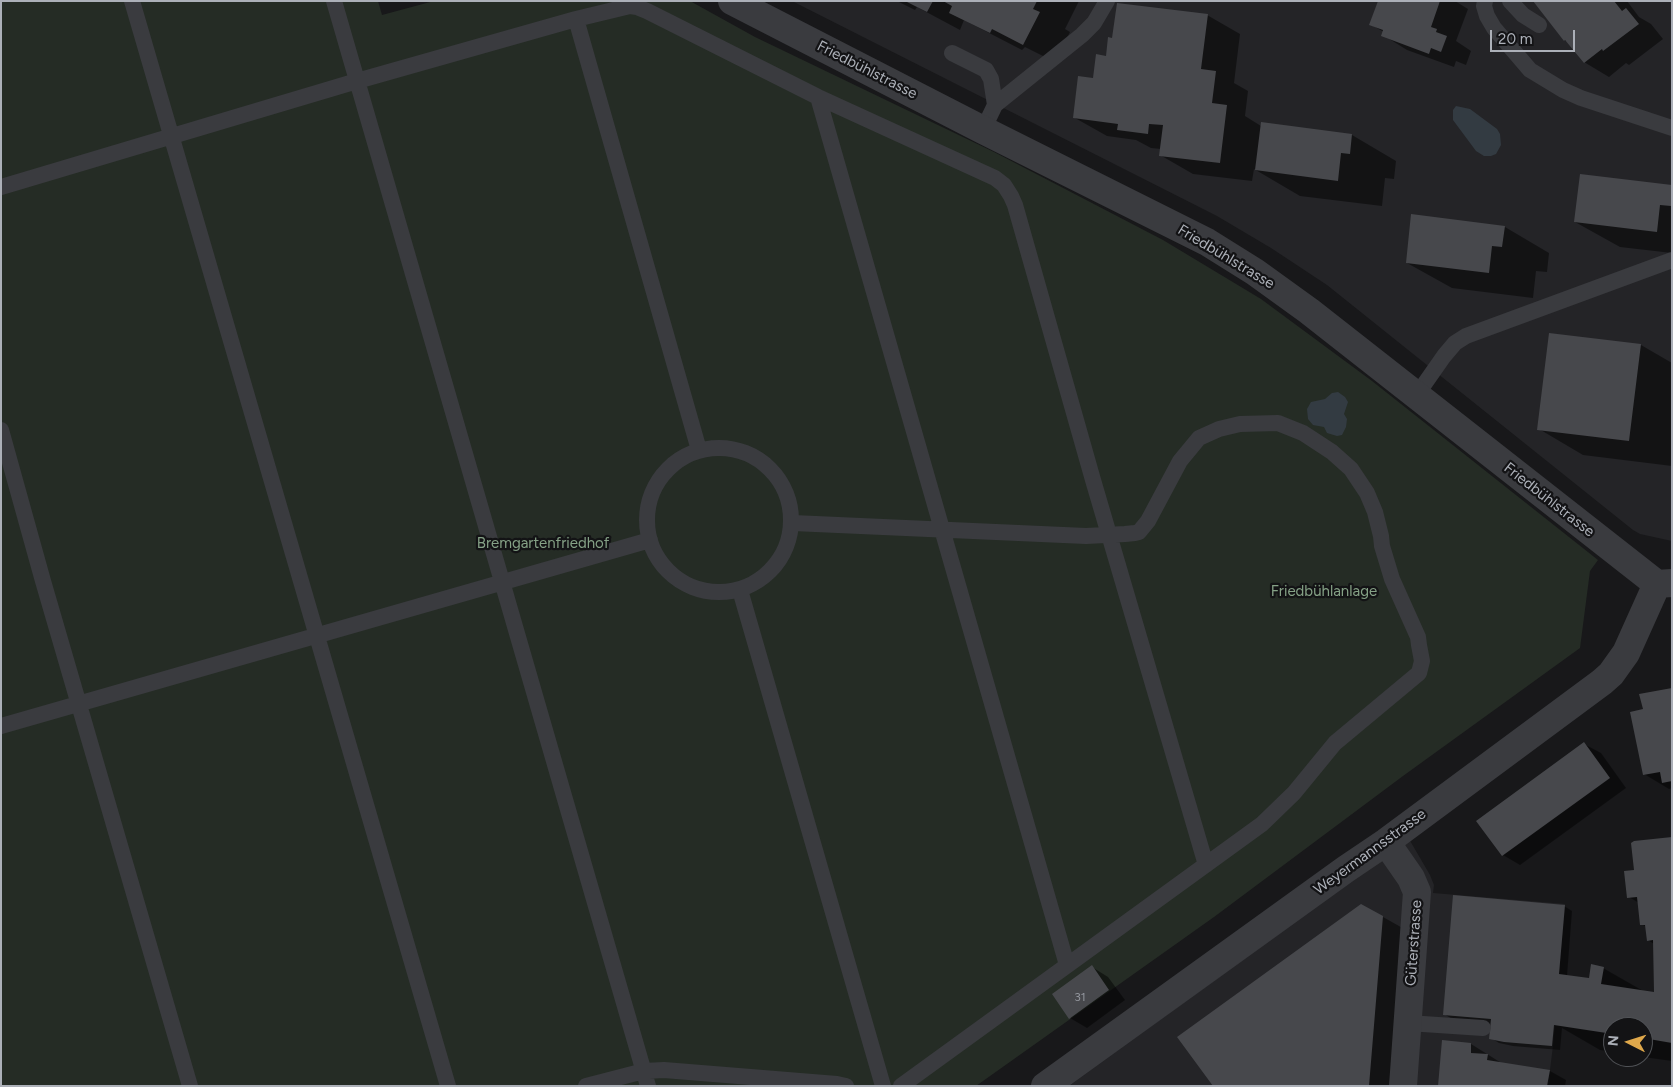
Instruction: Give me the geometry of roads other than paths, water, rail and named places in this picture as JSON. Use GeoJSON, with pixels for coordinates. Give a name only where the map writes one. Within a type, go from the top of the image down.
{"type":"FeatureCollection","features":[{"type":"Feature","properties":{"kind":"street","name":"Friedbühlstrasse"},"geometry":{"type":"LineString","coordinates":[[732,1],[1207,242],[1255,272],[1309,311],[1416,396],[1664,583]]}},
{"type":"Feature","properties":{"kind":"street","name":"Weyermannsstrasse"},"geometry":{"type":"LineString","coordinates":[[1053,1083],[1386,842],[1611,674],[1632,642],[1664,583]]}},
{"type":"Feature","properties":{"kind":"street","name":"Güterstrasse"},"geometry":{"type":"LineString","coordinates":[[1386,842],[1411,878],[1417,892],[1403,1086]]}},
{"type":"Feature","properties":{"kind":"lane"},"geometry":{"type":"LineString","coordinates":[[132,1],[448,1086]]}},
{"type":"Feature","properties":{"kind":"lane"},"geometry":{"type":"LineString","coordinates":[[334,1],[646,1078]]}},
{"type":"Feature","properties":{"kind":"lane"},"geometry":{"type":"LineString","coordinates":[[983,130],[995,105],[1082,35],[1094,23],[1107,1]]}},
{"type":"Feature","properties":{"kind":"lane"},"geometry":{"type":"LineString","coordinates":[[1485,1],[1484,6],[1487,16],[1494,28],[1530,70],[1563,90],[1581,98],[1672,128]]}},
{"type":"Feature","properties":{"kind":"lane"},"geometry":{"type":"LineString","coordinates":[[1510,1],[1523,15],[1539,25]]}},
{"type":"Feature","properties":{"kind":"lane"},"geometry":{"type":"LineString","coordinates":[[1,187],[357,82],[623,7],[637,7],[818,97],[995,178],[1004,185],[1011,196],[1206,864]]}},
{"type":"Feature","properties":{"kind":"lane"},"geometry":{"type":"LineString","coordinates":[[576,19],[699,450]]}},
{"type":"Feature","properties":{"kind":"lane"},"geometry":{"type":"LineString","coordinates":[[952,53],[986,70],[991,78],[995,105]]}},
{"type":"Feature","properties":{"kind":"lane"},"geometry":{"type":"LineString","coordinates":[[818,97],[1067,965]]}},
{"type":"Feature","properties":{"kind":"lane"},"geometry":{"type":"LineString","coordinates":[[1416,396],[1444,356],[1455,343],[1466,336],[1672,260]]}},
{"type":"Feature","properties":{"kind":"lane"},"geometry":{"type":"LineString","coordinates":[[793,523],[1086,536],[1139,532],[1148,521],[1180,461],[1199,438],[1219,429],[1240,424],[1278,423],[1302,433],[1332,452],[1351,469],[1362,485],[1375,512],[1382,546],[1392,579],[1418,637],[1422,661],[1419,673],[1336,743],[1276,812],[901,1086]]}},
{"type":"Feature","properties":{"kind":"lane"},"geometry":{"type":"LineString","coordinates":[[1,430],[190,1086]]}},
{"type":"Feature","properties":{"kind":"lane"},"geometry":{"type":"LineString","coordinates":[[724,448],[742,452],[759,460],[772,470],[784,487],[792,510],[793,523],[784,551],[773,568],[760,581],[740,590],[717,592],[690,586],[671,574],[658,557],[650,540],[647,514],[654,489],[660,478],[673,464],[690,453],[699,450],[724,448]]}},
{"type":"Feature","properties":{"kind":"lane"},"geometry":{"type":"LineString","coordinates":[[1,726],[650,540]]}},
{"type":"Feature","properties":{"kind":"lane"},"geometry":{"type":"LineString","coordinates":[[740,590],[883,1086]]}},
{"type":"Feature","properties":{"kind":"lane"},"geometry":{"type":"LineString","coordinates":[[1408,1023],[1482,1028]]}},
{"type":"Feature","properties":{"kind":"lane"},"geometry":{"type":"LineString","coordinates":[[586,1086],[646,1078],[674,1070],[846,1086]]}},
{"type":"Feature","properties":{"kind":"park label","name":"Bremgartenfriedhof"},"geometry":{"type":"Point","coordinates":[543,544]}},
{"type":"Feature","properties":{"kind":"park label","name":"Friedbühlanlage"},"geometry":{"type":"Point","coordinates":[1324,592]}}]}
